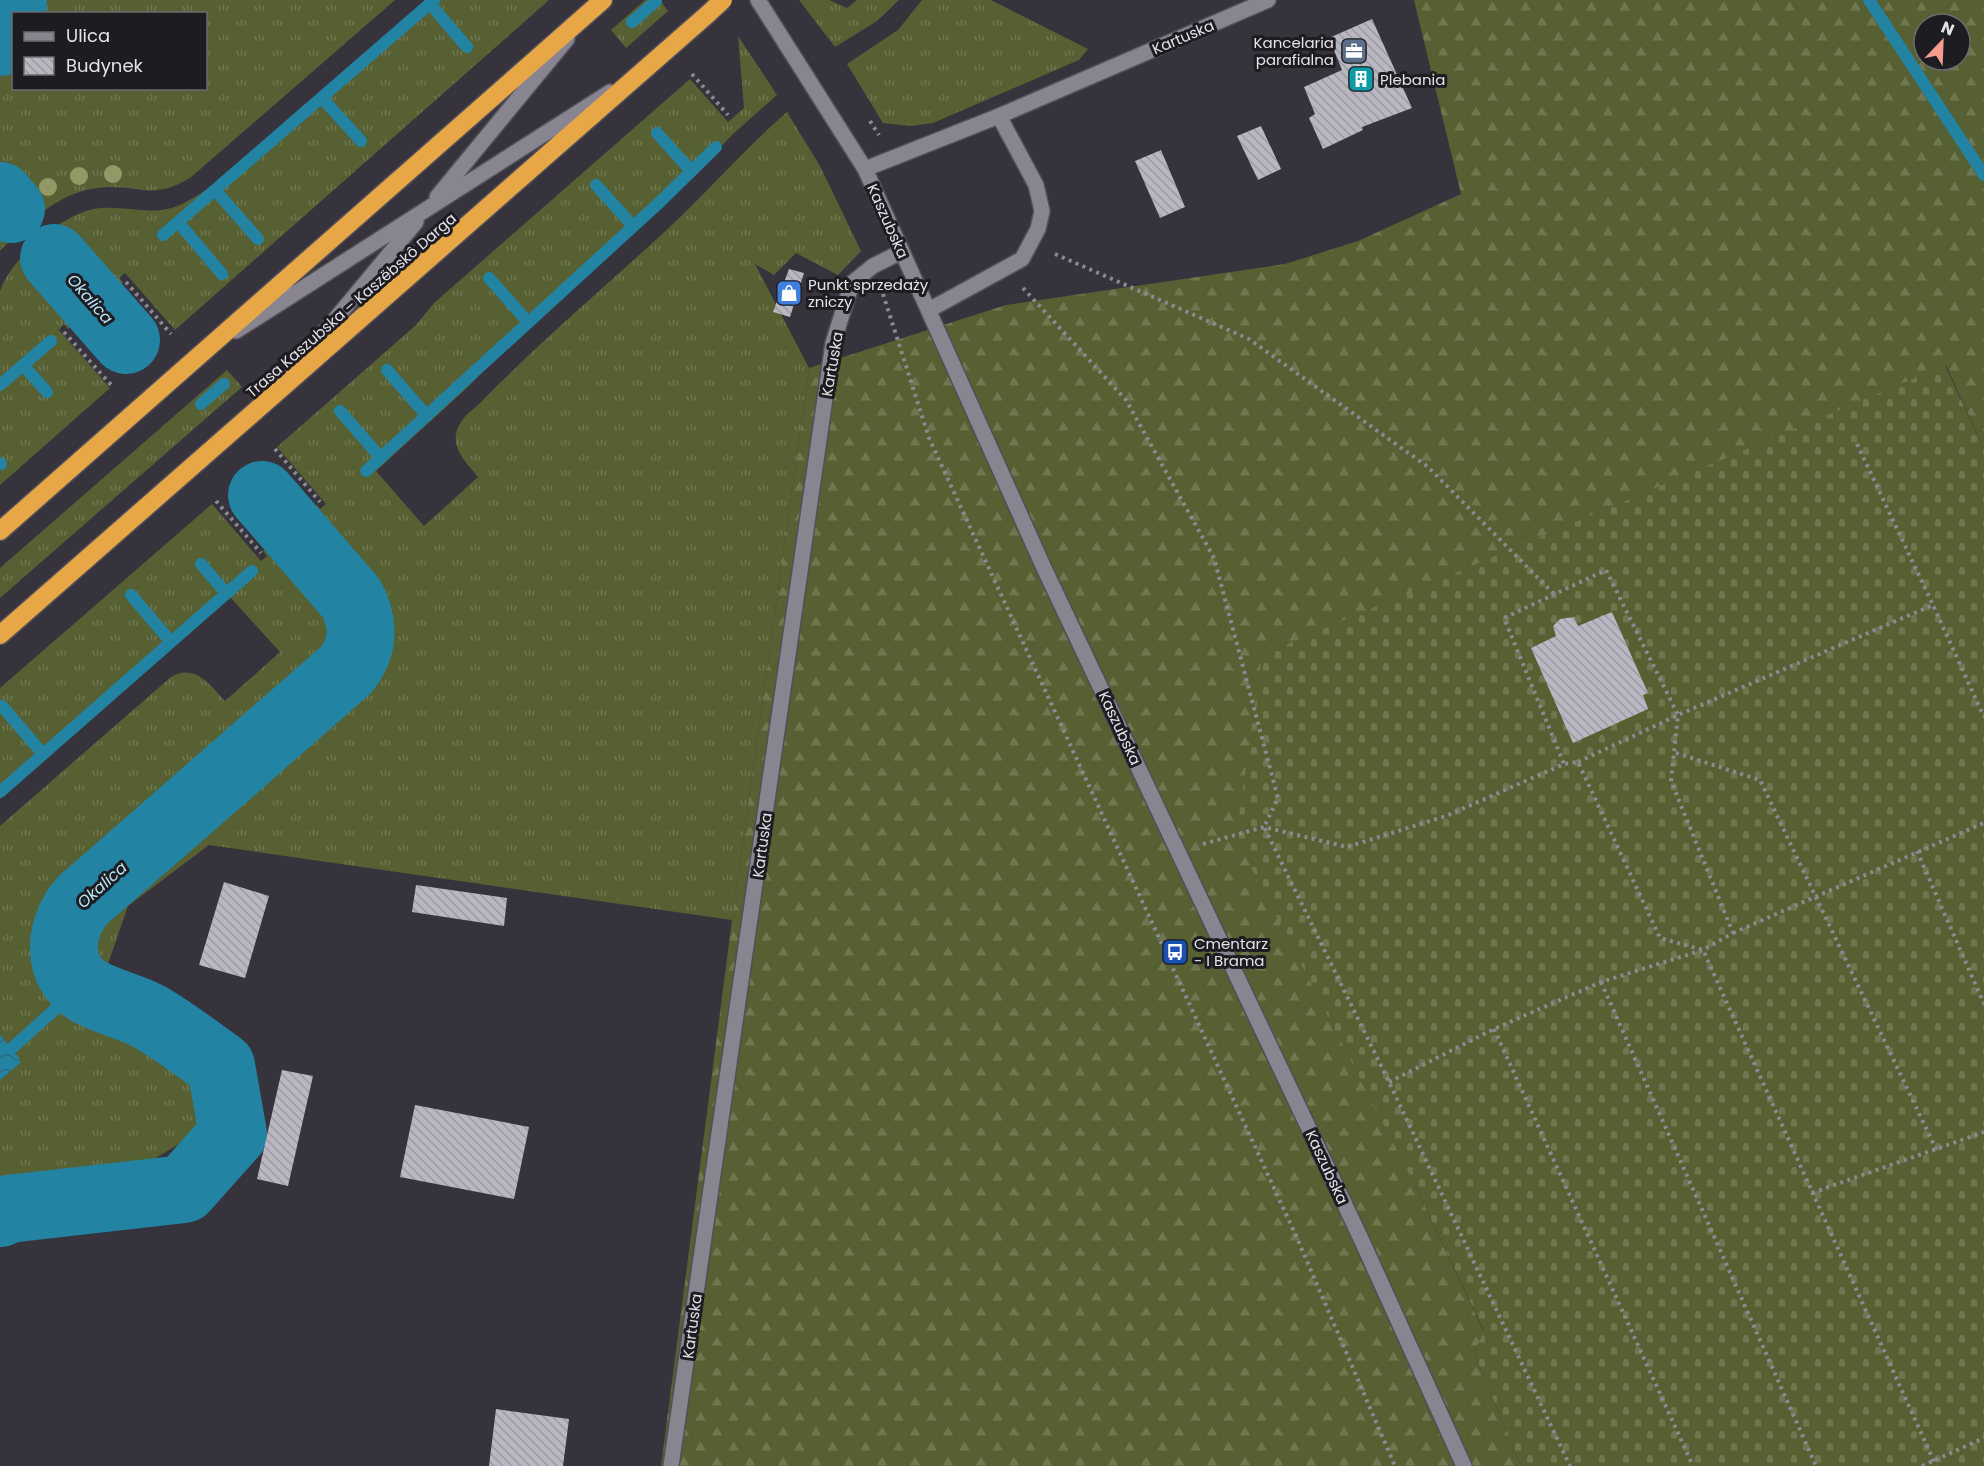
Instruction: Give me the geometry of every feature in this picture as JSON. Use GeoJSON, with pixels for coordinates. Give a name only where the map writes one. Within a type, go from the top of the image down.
{"type":"FeatureCollection","features":[{"type":"Feature","properties":{"kind":"highway","name":"Trasa Kaszubska – Kaszëbskô Darga"},"geometry":{"type":"LineString","coordinates":[[0,635],[723,0]]}},
{"type":"Feature","properties":{"kind":"highway"},"geometry":{"type":"LineString","coordinates":[[0,531],[597,5]]}},
{"type":"Feature","properties":{"kind":"street","name":"Kaszubska"},"geometry":{"type":"LineString","coordinates":[[758,0],[865,169],[1044,568],[1362,1241],[1464,1466]]}},
{"type":"Feature","properties":{"kind":"street","name":"Kartuska"},"geometry":{"type":"LineString","coordinates":[[865,169],[999,116],[1268,0]]}},
{"type":"Feature","properties":{"kind":"street"},"geometry":{"type":"LineString","coordinates":[[261,408],[597,5]]}},
{"type":"Feature","properties":{"kind":"street"},"geometry":{"type":"LineString","coordinates":[[208,349],[645,69]]}},
{"type":"Feature","properties":{"kind":"street"},"geometry":{"type":"LineString","coordinates":[[929,310],[1022,259],[1032,244],[1042,211],[1036,185],[999,116]]}},
{"type":"Feature","properties":{"kind":"street","name":"Kartuska"},"geometry":{"type":"LineString","coordinates":[[671,1466],[833,343],[852,284],[873,266],[901,252]]}},
{"type":"Feature","properties":{"kind":"path"},"geometry":{"type":"LineString","coordinates":[[692,74],[728,115]]}},
{"type":"Feature","properties":{"kind":"path"},"geometry":{"type":"LineString","coordinates":[[1032,244],[1249,339],[1428,467],[1554,594]]}},
{"type":"Feature","properties":{"kind":"path"},"geometry":{"type":"LineString","coordinates":[[873,266],[929,438],[1297,1238],[1395,1466]]}},
{"type":"Feature","properties":{"kind":"path"},"geometry":{"type":"LineString","coordinates":[[1005,269],[1126,400],[1214,558],[1278,798],[1264,827]]}},
{"type":"Feature","properties":{"kind":"path"},"geometry":{"type":"LineString","coordinates":[[126,282],[171,334]]}},
{"type":"Feature","properties":{"kind":"path"},"geometry":{"type":"LineString","coordinates":[[64,332],[112,386]]}},
{"type":"Feature","properties":{"kind":"path"},"geometry":{"type":"LineString","coordinates":[[1857,444],[1984,717]]}},
{"type":"Feature","properties":{"kind":"path"},"geometry":{"type":"LineString","coordinates":[[275,449],[320,502]]}},
{"type":"Feature","properties":{"kind":"path"},"geometry":{"type":"LineString","coordinates":[[216,501],[261,554]]}},
{"type":"Feature","properties":{"kind":"path"},"geometry":{"type":"LineString","coordinates":[[1564,764],[1504,618],[1606,570],[1678,715],[1676,753],[1671,781],[1733,933]]}},
{"type":"Feature","properties":{"kind":"path"},"geometry":{"type":"LineString","coordinates":[[1179,851],[1264,827],[1347,847],[1446,816],[1564,764],[1578,762],[1678,715],[1933,605]]}},
{"type":"Feature","properties":{"kind":"path"},"geometry":{"type":"LineString","coordinates":[[1676,753],[1760,780],[1936,1149]]}},
{"type":"Feature","properties":{"kind":"path"},"geometry":{"type":"LineString","coordinates":[[1578,762],[1660,938],[1703,950]]}},
{"type":"Feature","properties":{"kind":"path"},"geometry":{"type":"LineString","coordinates":[[1389,1082],[1494,1029],[1600,982],[1703,950],[1733,933],[1984,823]]}},
{"type":"Feature","properties":{"kind":"path"},"geometry":{"type":"LineString","coordinates":[[1264,827],[1389,1082],[1570,1466]]}},
{"type":"Feature","properties":{"kind":"path"},"geometry":{"type":"LineString","coordinates":[[1917,851],[1984,1004]]}},
{"type":"Feature","properties":{"kind":"path"},"geometry":{"type":"LineString","coordinates":[[1703,950],[1936,1466]]}},
{"type":"Feature","properties":{"kind":"path"},"geometry":{"type":"LineString","coordinates":[[1600,982],[1816,1466]]}},
{"type":"Feature","properties":{"kind":"path"},"geometry":{"type":"LineString","coordinates":[[1494,1029],[1693,1466]]}},
{"type":"Feature","properties":{"kind":"path"},"geometry":{"type":"LineString","coordinates":[[1812,1193],[1984,1132]]}},
{"type":"Feature","properties":{"kind":"path"},"geometry":{"type":"LineString","coordinates":[[1922,1466],[1984,1438]]}},
{"type":"Feature","properties":{"kind":"green space"},"geometry":{"type":"Polygon","coordinates":[[[0,0],[395,0],[190,178],[158,190],[122,187],[93,188],[49,207],[0,251],[0,0]]]}},
{"type":"Feature","properties":{"kind":"green space"},"geometry":{"type":"Polygon","coordinates":[[[426,0],[549,0],[175,330],[125,273],[119,278],[123,282],[108,295],[133,324],[128,337],[108,345],[83,317],[68,329],[64,324],[59,330],[110,388],[0,485],[0,291],[15,264],[56,226],[87,211],[101,208],[162,210],[182,204],[208,189],[233,170],[426,0]]]}},
{"type":"Feature","properties":{"kind":"green space"},"geometry":{"type":"Polygon","coordinates":[[[645,0],[660,0],[668,11],[626,48],[611,30],[645,0]]]}},
{"type":"Feature","properties":{"kind":"green space"},"geometry":{"type":"Polygon","coordinates":[[[799,0],[829,0],[847,8],[857,0],[899,0],[877,21],[835,47],[799,0]]]}},
{"type":"Feature","properties":{"kind":"green space"},"geometry":{"type":"Polygon","coordinates":[[[922,0],[991,0],[1088,49],[1079,60],[933,123],[911,126],[883,123],[847,64],[898,30],[922,0]]]}},
{"type":"Feature","properties":{"kind":"green space"},"geometry":{"type":"Polygon","coordinates":[[[1414,0],[1984,0],[1984,449],[1946,365],[1412,1179],[1484,1332],[1474,1353],[1521,1466],[661,1466],[732,920],[809,368],[1006,305],[1285,264],[1358,241],[1461,194],[1414,0]]]}},
{"type":"Feature","properties":{"kind":"green space"},"geometry":{"type":"Polygon","coordinates":[[[738,36],[777,95],[733,134],[661,208],[502,351],[468,387],[376,471],[424,526],[478,477],[461,455],[456,443],[457,430],[465,416],[676,221],[787,112],[820,166],[861,251],[838,275],[796,253],[774,275],[755,264],[809,368],[732,920],[209,845],[128,906],[103,978],[122,994],[111,1009],[152,1039],[213,1098],[190,1137],[117,1182],[0,1179],[0,826],[171,677],[180,673],[195,674],[208,683],[225,701],[280,652],[230,597],[0,799],[0,688],[212,504],[261,561],[267,556],[263,551],[279,540],[254,512],[262,495],[278,490],[303,518],[317,505],[320,509],[326,504],[277,447],[416,325],[434,303],[690,79],[728,122],[744,108],[738,36]]]}},
{"type":"Feature","properties":{"kind":"green space"},"geometry":{"type":"Polygon","coordinates":[[[1945,365],[1984,449],[1984,1466],[1521,1466],[1474,1353],[1484,1331],[1412,1179],[1236,838],[1262,655],[1945,365]]]}},
{"type":"Feature","properties":{"kind":"green space"},"geometry":{"type":"Polygon","coordinates":[[[227,370],[242,387],[0,598],[0,568],[227,370]]]}},
{"type":"Feature","properties":{"kind":"water"},"geometry":{"type":"Polygon","coordinates":[[[0,1035],[20,1059],[20,1063],[0,1080],[0,1035]]]}},
{"type":"Feature","properties":{"kind":"building","name":"Plebania"},"geometry":{"type":"Polygon","coordinates":[[[1372,19],[1412,108],[1362,127],[1363,130],[1323,149],[1309,118],[1315,114],[1304,87],[1342,70],[1329,38],[1372,19]]]}},
{"type":"Feature","properties":{"kind":"building"},"geometry":{"type":"Polygon","coordinates":[[[1261,126],[1281,169],[1258,180],[1237,136],[1261,126]]]}},
{"type":"Feature","properties":{"kind":"building"},"geometry":{"type":"Polygon","coordinates":[[[1161,150],[1185,207],[1160,218],[1135,161],[1161,150]]]}},
{"type":"Feature","properties":{"kind":"building","name":"Punkt sprzedaży zniczy"},"geometry":{"type":"Polygon","coordinates":[[[789,269],[804,273],[790,317],[773,312],[789,269]]]}},
{"type":"Feature","properties":{"kind":"building"},"geometry":{"type":"Polygon","coordinates":[[[1612,612],[1648,693],[1643,695],[1648,709],[1573,743],[1531,648],[1556,636],[1553,626],[1560,619],[1574,617],[1578,626],[1612,612]]]}},
{"type":"Feature","properties":{"kind":"building"},"geometry":{"type":"Polygon","coordinates":[[[224,882],[269,896],[245,978],[199,965],[224,882]]]}},
{"type":"Feature","properties":{"kind":"building"},"geometry":{"type":"Polygon","coordinates":[[[416,885],[507,898],[504,926],[412,912],[416,885]]]}},
{"type":"Feature","properties":{"kind":"building"},"geometry":{"type":"Polygon","coordinates":[[[282,1070],[313,1076],[288,1186],[257,1179],[282,1070]]]}},
{"type":"Feature","properties":{"kind":"building"},"geometry":{"type":"Polygon","coordinates":[[[415,1105],[529,1127],[514,1199],[400,1177],[415,1105]]]}},
{"type":"Feature","properties":{"kind":"building"},"geometry":{"type":"Polygon","coordinates":[[[496,1409],[569,1419],[563,1466],[489,1466],[496,1409]]]}},
{"type":"Feature","properties":{"kind":"waterway","name":"Okalica"},"geometry":{"type":"LineString","coordinates":[[12,12],[13,0]]}},
{"type":"Feature","properties":{"kind":"waterway"},"geometry":{"type":"LineString","coordinates":[[163,235],[434,0]]}},
{"type":"Feature","properties":{"kind":"waterway"},"geometry":{"type":"LineString","coordinates":[[1869,0],[1984,175]]}},
{"type":"Feature","properties":{"kind":"waterway"},"geometry":{"type":"LineString","coordinates":[[632,22],[656,1]]}},
{"type":"Feature","properties":{"kind":"waterway"},"geometry":{"type":"LineString","coordinates":[[430,4],[467,47]]}},
{"type":"Feature","properties":{"kind":"waterway","name":"Okalica"},"geometry":{"type":"LineString","coordinates":[[0,42],[12,13]]}},
{"type":"Feature","properties":{"kind":"waterway"},"geometry":{"type":"LineString","coordinates":[[322,98],[361,141]]}},
{"type":"Feature","properties":{"kind":"waterway"},"geometry":{"type":"LineString","coordinates":[[657,133],[691,171]]}},
{"type":"Feature","properties":{"kind":"waterway"},"geometry":{"type":"LineString","coordinates":[[366,471],[661,201],[716,147]]}},
{"type":"Feature","properties":{"kind":"waterway"},"geometry":{"type":"LineString","coordinates":[[596,185],[633,226]]}},
{"type":"Feature","properties":{"kind":"waterway"},"geometry":{"type":"LineString","coordinates":[[215,190],[258,239]]}},
{"type":"Feature","properties":{"kind":"waterway","name":"Okalica"},"geometry":{"type":"LineString","coordinates":[[0,196],[11,209]]}},
{"type":"Feature","properties":{"kind":"waterway"},"geometry":{"type":"LineString","coordinates":[[178,222],[222,274]]}},
{"type":"Feature","properties":{"kind":"waterway","name":"Okalica"},"geometry":{"type":"LineString","coordinates":[[54,258],[126,340]]}},
{"type":"Feature","properties":{"kind":"waterway"},"geometry":{"type":"LineString","coordinates":[[489,278],[528,322]]}},
{"type":"Feature","properties":{"kind":"waterway"},"geometry":{"type":"LineString","coordinates":[[0,385],[51,341]]}},
{"type":"Feature","properties":{"kind":"waterway"},"geometry":{"type":"LineString","coordinates":[[23,365],[47,392]]}},
{"type":"Feature","properties":{"kind":"waterway"},"geometry":{"type":"LineString","coordinates":[[387,370],[427,416]]}},
{"type":"Feature","properties":{"kind":"waterway"},"geometry":{"type":"LineString","coordinates":[[201,404],[224,384]]}},
{"type":"Feature","properties":{"kind":"waterway"},"geometry":{"type":"LineString","coordinates":[[340,411],[381,458]]}},
{"type":"Feature","properties":{"kind":"waterway","name":"Okalica"},"geometry":{"type":"LineString","coordinates":[[0,1213],[8,1209],[184,1189],[233,1134],[221,1066],[148,1016],[88,991],[69,971],[64,946],[65,934],[70,921],[84,899],[345,671],[356,654],[360,626],[356,607],[351,598],[262,495]]}},
{"type":"Feature","properties":{"kind":"waterway"},"geometry":{"type":"LineString","coordinates":[[201,564],[226,593]]}},
{"type":"Feature","properties":{"kind":"waterway"},"geometry":{"type":"LineString","coordinates":[[0,792],[252,571]]}},
{"type":"Feature","properties":{"kind":"waterway"},"geometry":{"type":"LineString","coordinates":[[131,595],[171,642]]}},
{"type":"Feature","properties":{"kind":"waterway"},"geometry":{"type":"LineString","coordinates":[[2,706],[43,754]]}},
{"type":"Feature","properties":{"kind":"waterway"},"geometry":{"type":"LineString","coordinates":[[11,1049],[82,985]]}},
{"type":"Feature","properties":{"kind":"place","name":"Kancelaria parafialna"},"geometry":{"type":"Point","coordinates":[1354,51]}},
{"type":"Feature","properties":{"kind":"place","name":"Plebania"},"geometry":{"type":"Point","coordinates":[1361,79]}},
{"type":"Feature","properties":{"kind":"place","name":"Punkt sprzedaży zniczy"},"geometry":{"type":"Point","coordinates":[789,293]}},
{"type":"Feature","properties":{"kind":"place","name":"Cmentarz - I Brama"},"geometry":{"type":"Point","coordinates":[1175,952]}}]}
